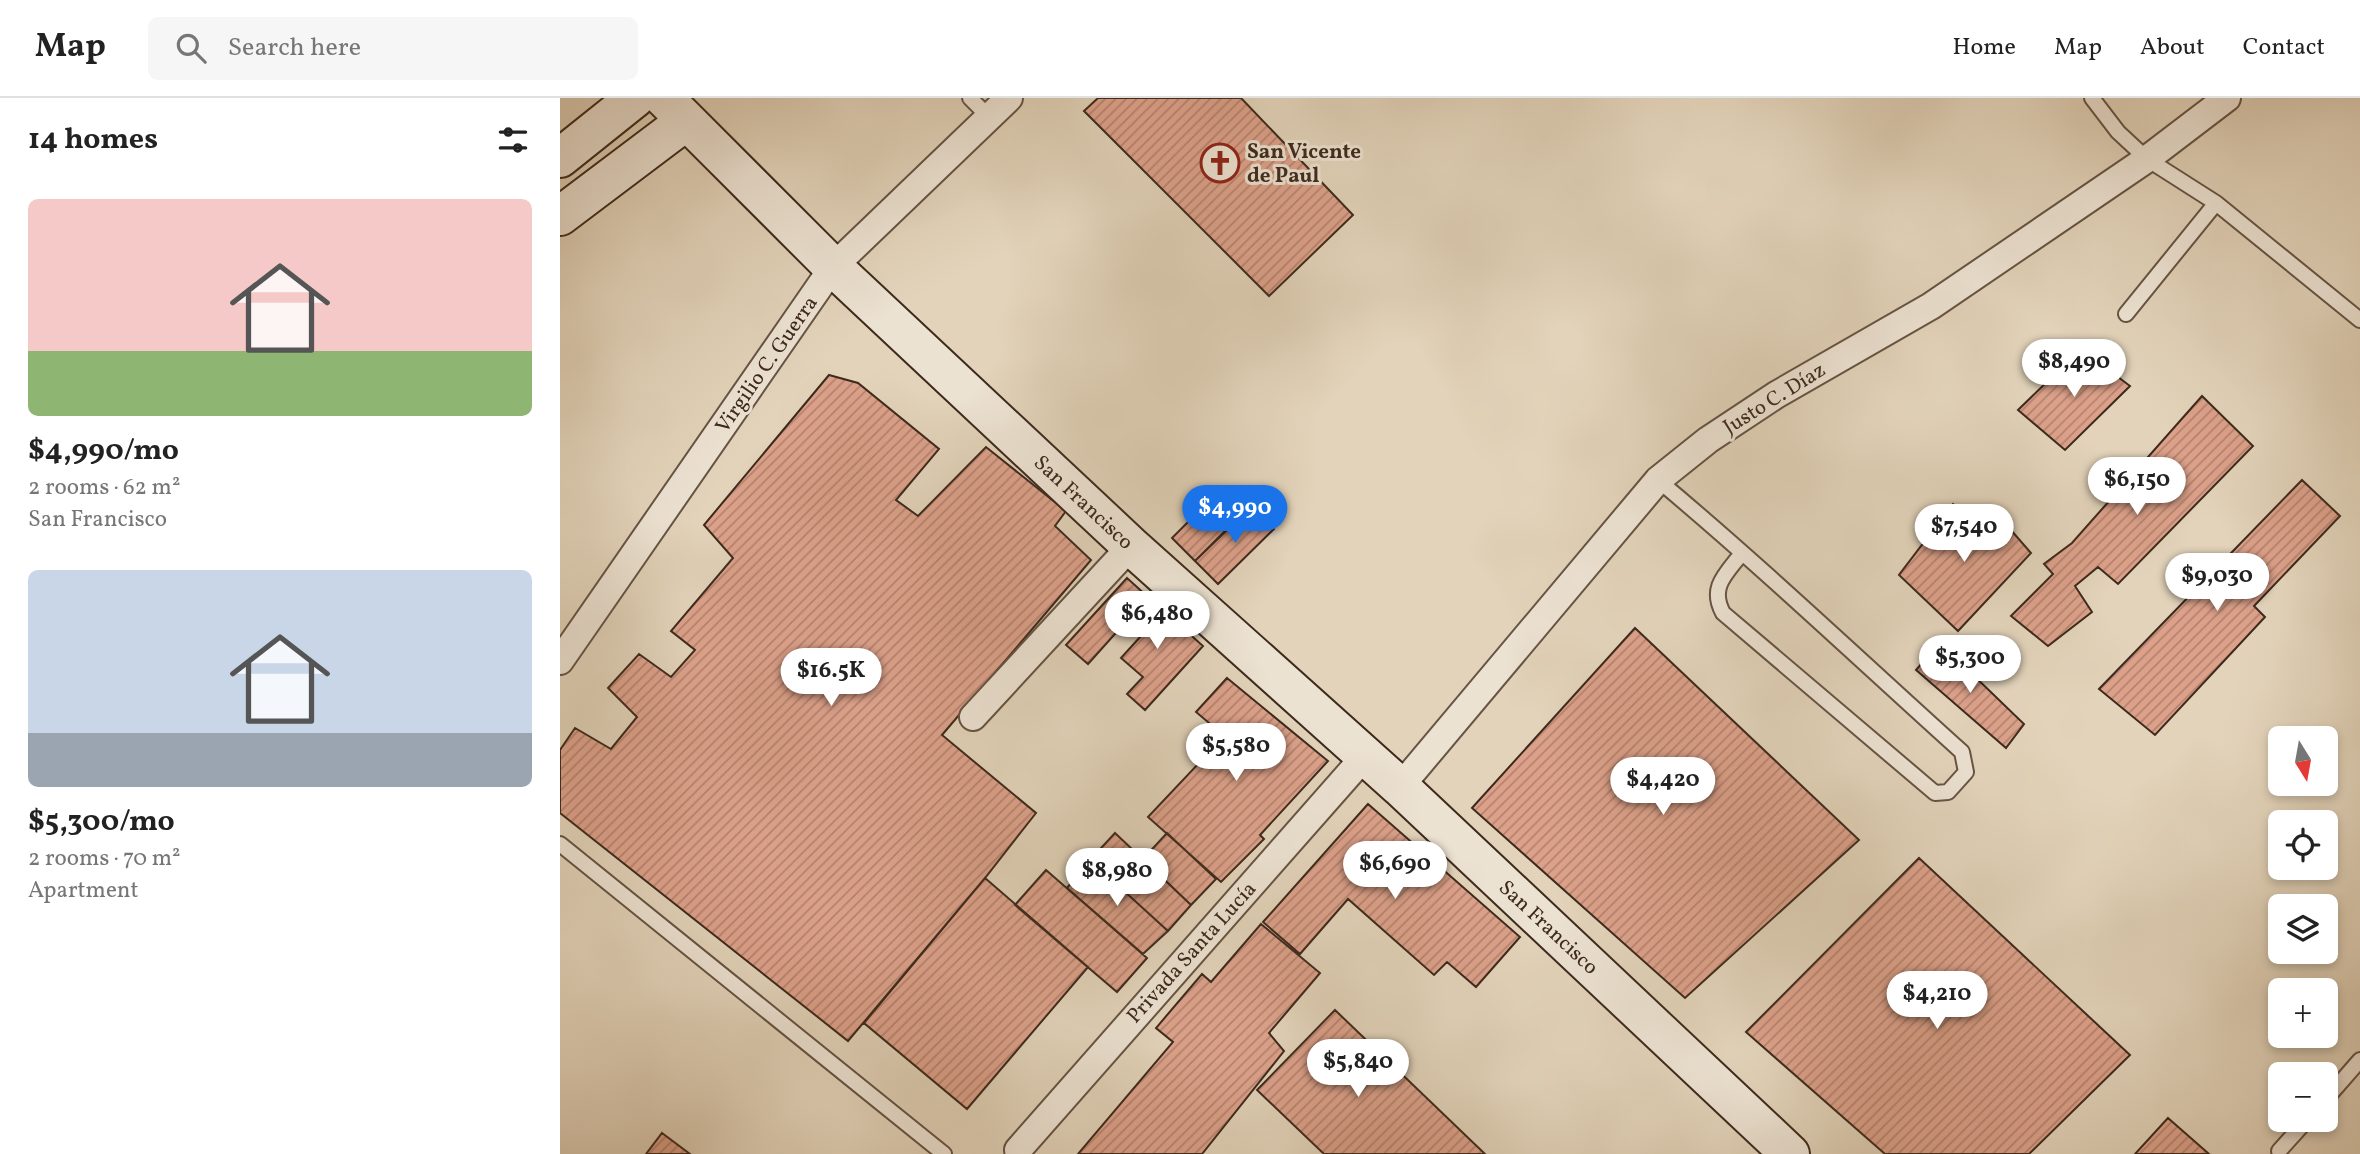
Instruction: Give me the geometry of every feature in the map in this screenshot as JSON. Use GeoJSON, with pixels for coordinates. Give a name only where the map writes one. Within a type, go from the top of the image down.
{"type":"FeatureCollection","features":[{"type":"Feature","properties":{"kind":"street"},"geometry":{"type":"LineString","coordinates":[[560,158],[635,98]]}},
{"type":"Feature","properties":{"kind":"street","name":"Virgilio C. Guerra"},"geometry":{"type":"LineString","coordinates":[[560,662],[833,267],[1009,98]]}},
{"type":"Feature","properties":{"kind":"street","name":"Justo C. Díaz"},"geometry":{"type":"LineString","coordinates":[[1400,788],[1658,480],[1707,440],[1776,395],[1931,306],[2147,159],[2227,98]]}},
{"type":"Feature","properties":{"kind":"street"},"geometry":{"type":"LineString","coordinates":[[560,216],[675,109]]}},
{"type":"Feature","properties":{"kind":"street","name":"San Francisco"},"geometry":{"type":"LineString","coordinates":[[675,109],[833,267],[1131,546],[1400,788],[1790,1154]]}},
{"type":"Feature","properties":{"kind":"street"},"geometry":{"type":"LineString","coordinates":[[973,716],[1131,546]]}},
{"type":"Feature","properties":{"kind":"street","name":"Privada Santa Lucía"},"geometry":{"type":"LineString","coordinates":[[1017,1150],[1365,756]]}},
{"type":"Feature","properties":{"kind":"lane"},"geometry":{"type":"LineString","coordinates":[[970,98],[989,117]]}},
{"type":"Feature","properties":{"kind":"lane"},"geometry":{"type":"LineString","coordinates":[[2092,98],[2118,132],[2147,159],[2216,203],[2360,320]]}},
{"type":"Feature","properties":{"kind":"lane"},"geometry":{"type":"LineString","coordinates":[[2126,314],[2216,203]]}},
{"type":"Feature","properties":{"kind":"lane"},"geometry":{"type":"LineString","coordinates":[[1658,480],[1742,553],[1962,752],[1966,772],[1948,792],[1934,793],[1723,613],[1716,601],[1717,585],[1742,553]]}},
{"type":"Feature","properties":{"kind":"lane"},"geometry":{"type":"LineString","coordinates":[[560,844],[944,1154]]}},
{"type":"Feature","properties":{"kind":"lane"},"geometry":{"type":"LineString","coordinates":[[2338,1085],[2360,1060]]}},
{"type":"Feature","properties":{"kind":"lane"},"geometry":{"type":"LineString","coordinates":[[2279,1151],[2296,1132]]}},
{"type":"Feature","properties":{"kind":"building","name":"San Vicente de Paul"},"geometry":{"type":"Polygon","coordinates":[[[1098,98],[1241,98],[1353,215],[1269,296],[1084,111],[1098,98]]]}},
{"type":"Feature","properties":{"kind":"building"},"geometry":{"type":"Polygon","coordinates":[[[2081,349],[2130,386],[2065,450],[2018,410],[2081,349]]]}},
{"type":"Feature","properties":{"kind":"building"},"geometry":{"type":"Polygon","coordinates":[[[829,375],[858,383],[939,449],[896,500],[918,516],[986,447],[1066,511],[1055,526],[1091,560],[942,735],[1036,813],[848,1041],[560,813],[560,750],[575,728],[611,749],[637,717],[608,688],[639,654],[671,677],[695,650],[671,631],[733,558],[704,525],[829,375]]]}},
{"type":"Feature","properties":{"kind":"building"},"geometry":{"type":"Polygon","coordinates":[[[2202,396],[2253,446],[2118,584],[2098,567],[2075,586],[2092,612],[2048,646],[2011,616],[2053,574],[2044,564],[2072,543],[2202,396]]]}},
{"type":"Feature","properties":{"kind":"building"},"geometry":{"type":"Polygon","coordinates":[[[2302,480],[2340,516],[2254,606],[2265,617],[2155,735],[2099,689],[2302,480]]]}},
{"type":"Feature","properties":{"kind":"building"},"geometry":{"type":"Polygon","coordinates":[[[1221,489],[1244,512],[1195,561],[1172,538],[1221,489]]]}},
{"type":"Feature","properties":{"kind":"building"},"geometry":{"type":"Polygon","coordinates":[[[1953,504],[1974,525],[1990,506],[2031,553],[1958,631],[1899,575],[1953,504]]]}},
{"type":"Feature","properties":{"kind":"building"},"geometry":{"type":"Polygon","coordinates":[[[1252,506],[1274,529],[1218,584],[1195,561],[1252,506]]]}},
{"type":"Feature","properties":{"kind":"building"},"geometry":{"type":"Polygon","coordinates":[[[1127,578],[1148,597],[1088,664],[1066,645],[1127,578]]]}},
{"type":"Feature","properties":{"kind":"building"},"geometry":{"type":"Polygon","coordinates":[[[1148,597],[1203,646],[1145,710],[1127,694],[1143,677],[1121,658],[1141,636],[1125,623],[1148,597]]]}},
{"type":"Feature","properties":{"kind":"building"},"geometry":{"type":"Polygon","coordinates":[[[1635,628],[1859,840],[1685,998],[1472,808],[1635,628]]]}},
{"type":"Feature","properties":{"kind":"building"},"geometry":{"type":"Polygon","coordinates":[[[1940,643],[2024,724],[2006,748],[1916,670],[1940,643]]]}},
{"type":"Feature","properties":{"kind":"building"},"geometry":{"type":"Polygon","coordinates":[[[1227,678],[1328,761],[1260,835],[1264,839],[1221,882],[1148,817],[1200,762],[1198,759],[1221,733],[1196,712],[1227,678]]]}},
{"type":"Feature","properties":{"kind":"building"},"geometry":{"type":"Polygon","coordinates":[[[1368,804],[1520,937],[1476,987],[1447,962],[1434,975],[1348,899],[1300,954],[1263,922],[1368,804]]]}},
{"type":"Feature","properties":{"kind":"building"},"geometry":{"type":"Polygon","coordinates":[[[1115,833],[1191,905],[1168,931],[1090,860],[1115,833]]]}},
{"type":"Feature","properties":{"kind":"building"},"geometry":{"type":"Polygon","coordinates":[[[1167,833],[1216,879],[1191,905],[1143,859],[1167,833]]]}},
{"type":"Feature","properties":{"kind":"building"},"geometry":{"type":"Polygon","coordinates":[[[1919,858],[2130,1055],[2029,1154],[1885,1154],[1746,1032],[1919,858]]]}},
{"type":"Feature","properties":{"kind":"building"},"geometry":{"type":"Polygon","coordinates":[[[1090,860],[1168,931],[1143,954],[1067,888],[1090,860]]]}},
{"type":"Feature","properties":{"kind":"building"},"geometry":{"type":"Polygon","coordinates":[[[1046,870],[1147,958],[1117,992],[1015,905],[1046,870]]]}},
{"type":"Feature","properties":{"kind":"building"},"geometry":{"type":"Polygon","coordinates":[[[985,878],[1088,967],[967,1109],[864,1023],[985,878]]]}},
{"type":"Feature","properties":{"kind":"building"},"geometry":{"type":"Polygon","coordinates":[[[1261,924],[1320,973],[1269,1033],[1284,1051],[1202,1154],[1078,1154],[1173,1042],[1156,1028],[1202,974],[1211,982],[1261,924]]]}},
{"type":"Feature","properties":{"kind":"building"},"geometry":{"type":"Polygon","coordinates":[[[1335,1010],[1485,1154],[1324,1154],[1257,1090],[1335,1010]]]}},
{"type":"Feature","properties":{"kind":"building"},"geometry":{"type":"Polygon","coordinates":[[[2168,1118],[2209,1154],[2135,1154],[2168,1118]]]}},
{"type":"Feature","properties":{"kind":"building"},"geometry":{"type":"Polygon","coordinates":[[[662,1133],[690,1154],[646,1154],[662,1133]]]}},
{"type":"Feature","properties":{"kind":"place","name":"San Vicente de Paul"},"geometry":{"type":"Point","coordinates":[1220,163]}}]}
